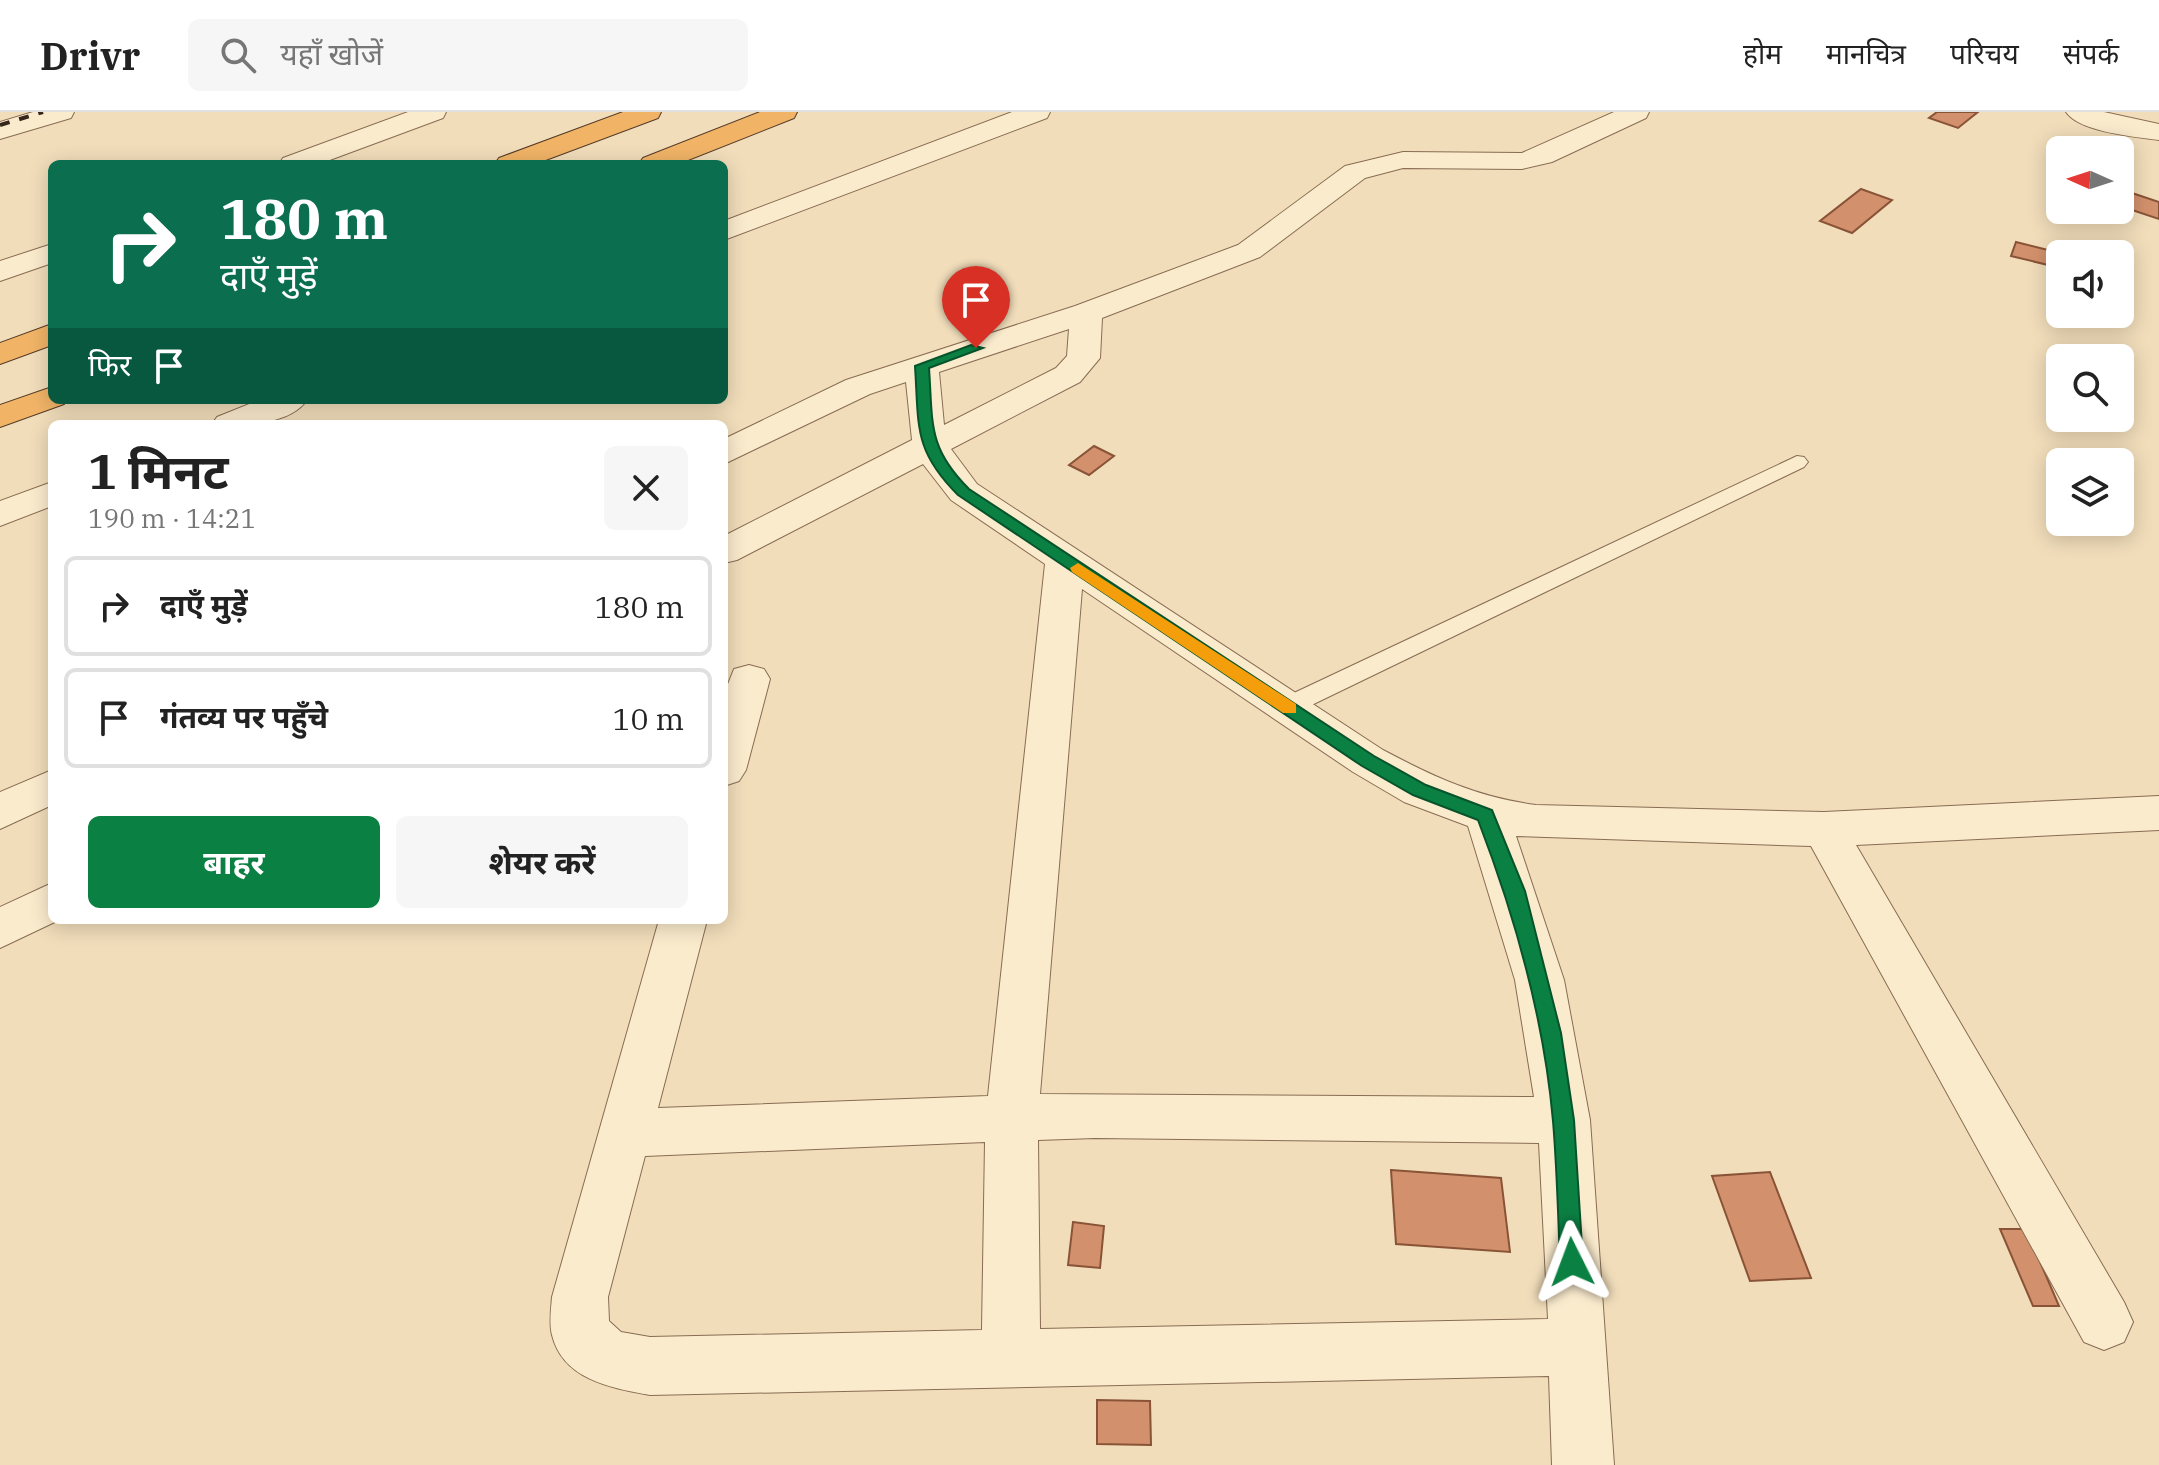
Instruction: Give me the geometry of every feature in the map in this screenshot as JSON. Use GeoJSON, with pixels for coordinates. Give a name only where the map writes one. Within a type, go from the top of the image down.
{"type":"FeatureCollection","features":[{"type":"Feature","properties":{"kind":"highway"},"geometry":{"type":"LineString","coordinates":[[520,160],[648,112]]}},
{"type":"Feature","properties":{"kind":"highway"},"geometry":{"type":"LineString","coordinates":[[663,160],[784,112]]}},
{"type":"Feature","properties":{"kind":"highway"},"geometry":{"type":"LineString","coordinates":[[0,354],[48,336]]}},
{"type":"Feature","properties":{"kind":"highway"},"geometry":{"type":"LineString","coordinates":[[0,417],[48,399]]}},
{"type":"Feature","properties":{"kind":"street"},"geometry":{"type":"LineString","coordinates":[[0,131],[61,112]]}},
{"type":"Feature","properties":{"kind":"street"},"geometry":{"type":"LineString","coordinates":[[304,160],[433,112]]}},
{"type":"Feature","properties":{"kind":"street"},"geometry":{"type":"LineString","coordinates":[[728,229],[1037,112]]}},
{"type":"Feature","properties":{"kind":"street"},"geometry":{"type":"LineString","coordinates":[[728,451],[858,387],[1086,313],[1249,251],[1355,172],[1403,160],[1522,161],[1542,156],[1636,112]]}},
{"type":"Feature","properties":{"kind":"street"},"geometry":{"type":"LineString","coordinates":[[2079,112],[2113,125],[2159,132]]}},
{"type":"Feature","properties":{"kind":"street"},"geometry":{"type":"LineString","coordinates":[[0,272],[48,254]]}},
{"type":"Feature","properties":{"kind":"street"},"geometry":{"type":"LineString","coordinates":[[728,549],[1068,375],[1083,358],[1086,313]]}},
{"type":"Feature","properties":{"kind":"street"},"geometry":{"type":"LineString","coordinates":[[922,366],[928,444],[942,470],[964,492],[1286,707],[1420,790],[1486,815],[1536,822],[1824,829],[2159,813]]}},
{"type":"Feature","properties":{"kind":"street"},"geometry":{"type":"LineString","coordinates":[[239,420],[280,404]]}},
{"type":"Feature","properties":{"kind":"street"},"geometry":{"type":"LineString","coordinates":[[0,514],[48,495]]}},
{"type":"Feature","properties":{"kind":"street"},"geometry":{"type":"LineString","coordinates":[[1011,1359],[1012,1116],[1065,560]]}},
{"type":"Feature","properties":{"kind":"street"},"geometry":{"type":"LineString","coordinates":[[728,755],[749,679]]}},
{"type":"Feature","properties":{"kind":"street"},"geometry":{"type":"LineString","coordinates":[[0,812],[48,788]]}},
{"type":"Feature","properties":{"kind":"street"},"geometry":{"type":"LineString","coordinates":[[1486,815],[1515,891],[1526,931],[1551,1033],[1564,1120],[1583,1465]]}},
{"type":"Feature","properties":{"kind":"street"},"geometry":{"type":"LineString","coordinates":[[1824,829],[2104,1322]]}},
{"type":"Feature","properties":{"kind":"street"},"geometry":{"type":"LineString","coordinates":[[0,929],[48,904]]}},
{"type":"Feature","properties":{"kind":"street"},"geometry":{"type":"LineString","coordinates":[[682,924],[580,1297],[580,1334],[607,1358],[650,1366],[1576,1347]]}},
{"type":"Feature","properties":{"kind":"street"},"geometry":{"type":"LineString","coordinates":[[625,1133],[1012,1116],[1564,1120]]}},
{"type":"Feature","properties":{"kind":"lane"},"geometry":{"type":"LineString","coordinates":[[1286,707],[1797,462]]}},
{"type":"Feature","properties":{"kind":"building"},"geometry":{"type":"Polygon","coordinates":[[[1937,112],[1978,112],[1958,128],[1929,118],[1937,112]]]}},
{"type":"Feature","properties":{"kind":"building"},"geometry":{"type":"Polygon","coordinates":[[[1861,189],[1892,200],[1852,233],[1820,221],[1861,189]]]}},
{"type":"Feature","properties":{"kind":"building"},"geometry":{"type":"Polygon","coordinates":[[[2134,194],[2159,202],[2159,219],[2134,211],[2134,194]]]}},
{"type":"Feature","properties":{"kind":"building"},"geometry":{"type":"Polygon","coordinates":[[[2016,242],[2046,250],[2046,265],[2011,256],[2016,242]]]}},
{"type":"Feature","properties":{"kind":"building"},"geometry":{"type":"Polygon","coordinates":[[[1094,446],[1114,456],[1089,475],[1069,465],[1094,446]]]}},
{"type":"Feature","properties":{"kind":"building"},"geometry":{"type":"Polygon","coordinates":[[[1391,1170],[1501,1178],[1510,1252],[1396,1244],[1391,1170]]]}},
{"type":"Feature","properties":{"kind":"building"},"geometry":{"type":"Polygon","coordinates":[[[1770,1172],[1811,1278],[1750,1281],[1712,1176],[1770,1172]]]}},
{"type":"Feature","properties":{"kind":"building"},"geometry":{"type":"Polygon","coordinates":[[[1073,1222],[1104,1226],[1100,1268],[1068,1265],[1073,1222]]]}},
{"type":"Feature","properties":{"kind":"building"},"geometry":{"type":"Polygon","coordinates":[[[2000,1229],[2026,1229],[2059,1306],[2033,1306],[2000,1229]]]}},
{"type":"Feature","properties":{"kind":"building"},"geometry":{"type":"Polygon","coordinates":[[[1097,1400],[1150,1401],[1151,1445],[1097,1444],[1097,1400]]]}},
{"type":"Feature","properties":{"kind":"railway"},"geometry":{"type":"LineString","coordinates":[[0,125],[43,112]]}},
{"type":"Feature","properties":{"kind":"slow traffic"},"geometry":{"type":"LineString","coordinates":[[1078,568],[1289,709]]}},
{"type":"Feature","properties":{"kind":"route"},"geometry":{"type":"LineString","coordinates":[[976,348],[922,366],[928,444],[942,470],[964,492],[1368,761],[1420,790],[1486,815],[1515,891],[1551,1033],[1564,1120],[1572,1262]]}}]}
